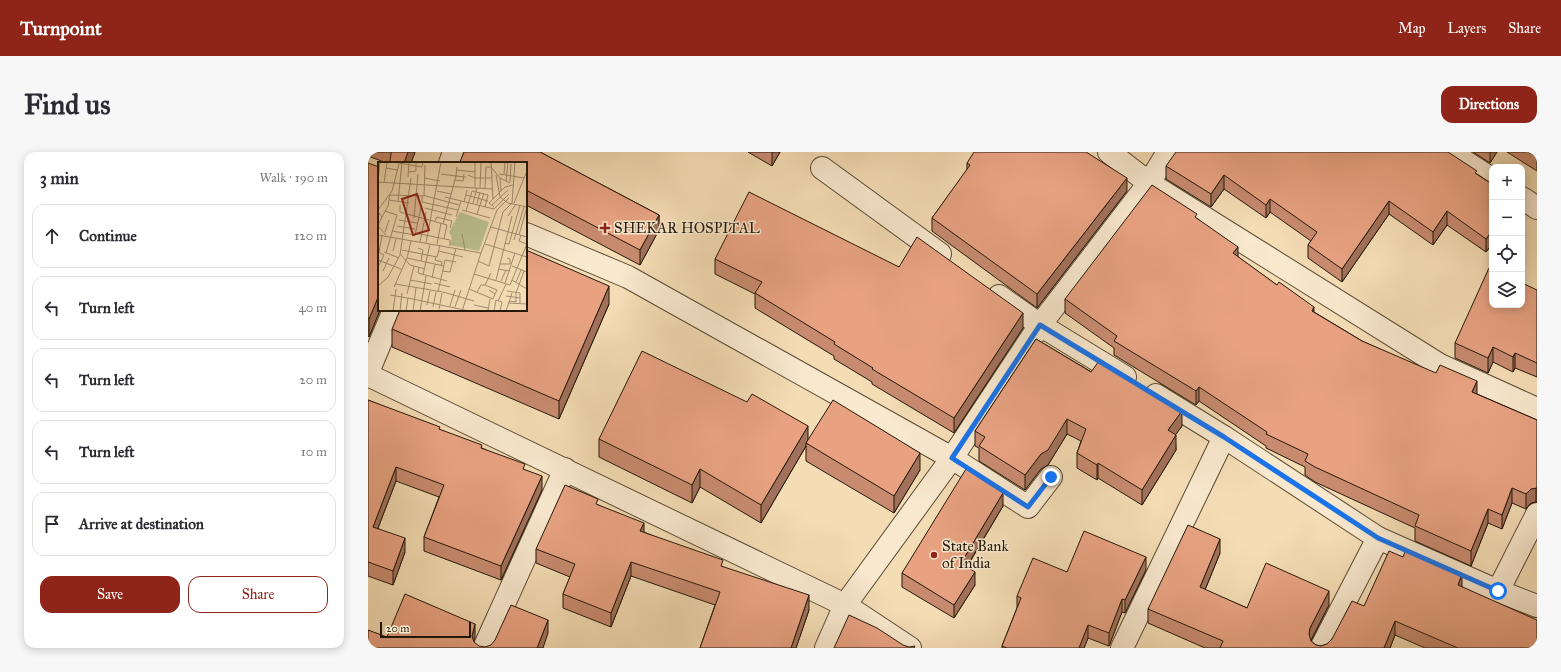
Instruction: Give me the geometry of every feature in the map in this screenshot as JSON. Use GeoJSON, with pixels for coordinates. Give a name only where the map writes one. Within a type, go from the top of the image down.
{"type":"FeatureCollection","features":[{"type":"Feature","properties":{"kind":"street"},"geometry":{"type":"LineString","coordinates":[[450,162],[454,152]]}},
{"type":"Feature","properties":{"kind":"street"},"geometry":{"type":"LineString","coordinates":[[1109,152],[1149,183],[1440,365],[1537,409]]}},
{"type":"Feature","properties":{"kind":"street"},"geometry":{"type":"LineString","coordinates":[[826,648],[845,605],[952,458],[1040,325],[1149,183],[1168,152]]}},
{"type":"Feature","properties":{"kind":"street"},"geometry":{"type":"LineString","coordinates":[[1450,152],[1489,177]]}},
{"type":"Feature","properties":{"kind":"street"},"geometry":{"type":"LineString","coordinates":[[822,168],[956,265]]}},
{"type":"Feature","properties":{"kind":"street"},"geometry":{"type":"LineString","coordinates":[[1525,200],[1537,208]]}},
{"type":"Feature","properties":{"kind":"street"},"geometry":{"type":"LineString","coordinates":[[527,234],[628,277],[952,458],[1028,507],[1051,477]]}},
{"type":"Feature","properties":{"kind":"street"},"geometry":{"type":"LineString","coordinates":[[982,284],[1040,325],[1224,437],[1378,538],[1498,591],[1537,606]]}},
{"type":"Feature","properties":{"kind":"street"},"geometry":{"type":"LineString","coordinates":[[394,311],[368,373],[845,605],[910,648]]}},
{"type":"Feature","properties":{"kind":"street"},"geometry":{"type":"LineString","coordinates":[[1122,648],[1224,437]]}},
{"type":"Feature","properties":{"kind":"street"},"geometry":{"type":"LineString","coordinates":[[484,648],[565,469]]}},
{"type":"Feature","properties":{"kind":"street"},"geometry":{"type":"LineString","coordinates":[[1498,591],[1537,514]]}},
{"type":"Feature","properties":{"kind":"street"},"geometry":{"type":"LineString","coordinates":[[1321,648],[1378,538]]}},
{"type":"Feature","properties":{"kind":"building"},"geometry":{"type":"Polygon","coordinates":[[[391,152],[408,152],[404,162],[389,162],[391,152]]]}},
{"type":"Feature","properties":{"kind":"building"},"geometry":{"type":"Polygon","coordinates":[[[464,152],[540,152],[659,215],[640,250],[527,191],[527,162],[460,162],[464,152]]]}},
{"type":"Feature","properties":{"kind":"building"},"geometry":{"type":"Polygon","coordinates":[[[974,152],[1086,152],[1127,178],[1037,294],[932,218],[970,165],[967,163],[974,152]]]}},
{"type":"Feature","properties":{"kind":"building"},"geometry":{"type":"Polygon","coordinates":[[[1176,152],[1448,152],[1477,171],[1475,173],[1489,182],[1489,235],[1486,239],[1447,211],[1433,232],[1389,201],[1342,269],[1308,245],[1317,232],[1270,199],[1266,205],[1224,175],[1211,194],[1166,166],[1176,152]]]}},
{"type":"Feature","properties":{"kind":"building"},"geometry":{"type":"Polygon","coordinates":[[[1528,152],[1537,152],[1537,157],[1528,152]]]}},
{"type":"Feature","properties":{"kind":"building"},"geometry":{"type":"Polygon","coordinates":[[[368,163],[378,167],[378,297],[369,319],[368,163]]]}},
{"type":"Feature","properties":{"kind":"building"},"geometry":{"type":"Polygon","coordinates":[[[1152,185],[1197,214],[1195,217],[1238,247],[1233,253],[1277,285],[1279,282],[1314,307],[1312,311],[1362,341],[1436,373],[1440,365],[1477,381],[1472,392],[1537,420],[1537,488],[1531,489],[1526,494],[1512,488],[1502,515],[1488,509],[1471,551],[1415,526],[1419,515],[1315,467],[1305,461],[1308,454],[1266,434],[1267,432],[1199,387],[1196,391],[1114,341],[1117,336],[1065,299],[1152,185]]]}},
{"type":"Feature","properties":{"kind":"building"},"geometry":{"type":"Polygon","coordinates":[[[749,192],[899,267],[917,237],[1023,313],[954,418],[872,369],[873,368],[834,344],[835,342],[755,293],[762,282],[715,259],[749,192]]]}},
{"type":"Feature","properties":{"kind":"building"},"geometry":{"type":"Polygon","coordinates":[[[527,250],[609,286],[559,401],[392,329],[400,311],[527,311],[527,250]]]}},
{"type":"Feature","properties":{"kind":"building"},"geometry":{"type":"Polygon","coordinates":[[[1489,268],[1489,308],[1525,308],[1525,284],[1537,290],[1537,363],[1515,353],[1513,357],[1493,347],[1488,358],[1455,343],[1489,268]]]}},
{"type":"Feature","properties":{"kind":"building"},"geometry":{"type":"Polygon","coordinates":[[[1036,339],[1091,372],[1099,361],[1182,411],[1168,430],[1176,435],[1142,490],[1098,463],[1097,465],[1077,453],[1086,429],[1067,419],[1048,450],[1041,454],[1025,475],[979,446],[985,437],[975,431],[1036,339]]]}},
{"type":"Feature","properties":{"kind":"building"},"geometry":{"type":"Polygon","coordinates":[[[642,351],[747,402],[752,394],[808,426],[761,505],[700,469],[692,485],[599,439],[642,351]]]}},
{"type":"Feature","properties":{"kind":"building"},"geometry":{"type":"Polygon","coordinates":[[[368,400],[440,427],[439,429],[482,445],[481,448],[525,464],[523,469],[542,476],[501,566],[424,537],[444,485],[396,467],[373,527],[405,538],[393,571],[368,562],[368,400]]]}},
{"type":"Feature","properties":{"kind":"building"},"geometry":{"type":"Polygon","coordinates":[[[833,400],[920,453],[894,496],[806,443],[833,400]]]}},
{"type":"Feature","properties":{"kind":"building"},"geometry":{"type":"Polygon","coordinates":[[[966,469],[1003,493],[961,563],[975,572],[954,605],[902,573],[966,469]]]}},
{"type":"Feature","properties":{"kind":"building"},"geometry":{"type":"Polygon","coordinates":[[[565,485],[598,499],[596,504],[644,523],[640,531],[723,560],[721,566],[809,595],[791,648],[700,648],[720,592],[631,562],[611,613],[563,594],[575,564],[536,549],[565,485]]]}},
{"type":"Feature","properties":{"kind":"building"},"geometry":{"type":"Polygon","coordinates":[[[1188,525],[1220,539],[1200,587],[1247,608],[1266,563],[1329,591],[1310,628],[1309,634],[1311,641],[1316,645],[1321,646],[1327,644],[1332,639],[1352,601],[1364,606],[1389,551],[1403,557],[1406,549],[1462,574],[1458,585],[1537,620],[1537,648],[1458,648],[1395,621],[1384,648],[1220,648],[1223,641],[1148,609],[1188,525]]]}},
{"type":"Feature","properties":{"kind":"building"},"geometry":{"type":"Polygon","coordinates":[[[1084,531],[1146,557],[1125,600],[1122,599],[1109,633],[1088,625],[1079,648],[1007,648],[1002,646],[1021,598],[1017,596],[1033,558],[1067,572],[1084,531]]]}},
{"type":"Feature","properties":{"kind":"building"},"geometry":{"type":"Polygon","coordinates":[[[405,594],[475,624],[472,636],[474,642],[479,646],[485,647],[491,645],[495,640],[511,605],[548,620],[537,648],[368,648],[368,630],[387,637],[405,594]]]}},
{"type":"Feature","properties":{"kind":"building"},"geometry":{"type":"Polygon","coordinates":[[[849,615],[877,628],[903,645],[909,647],[915,646],[914,648],[834,648],[849,615]]]}},
{"type":"Feature","properties":{"kind":"place","name":"SHEKAR HOSPITAL"},"geometry":{"type":"Point","coordinates":[605,228]}},
{"type":"Feature","properties":{"kind":"place","name":"State Bank of India"},"geometry":{"type":"Point","coordinates":[934,555]}},
{"type":"Feature","properties":{"kind":"route"},"geometry":{"type":"LineString","coordinates":[[1051,477],[1028,507],[952,458],[1040,325],[1224,437],[1378,538],[1498,591]]}}]}
